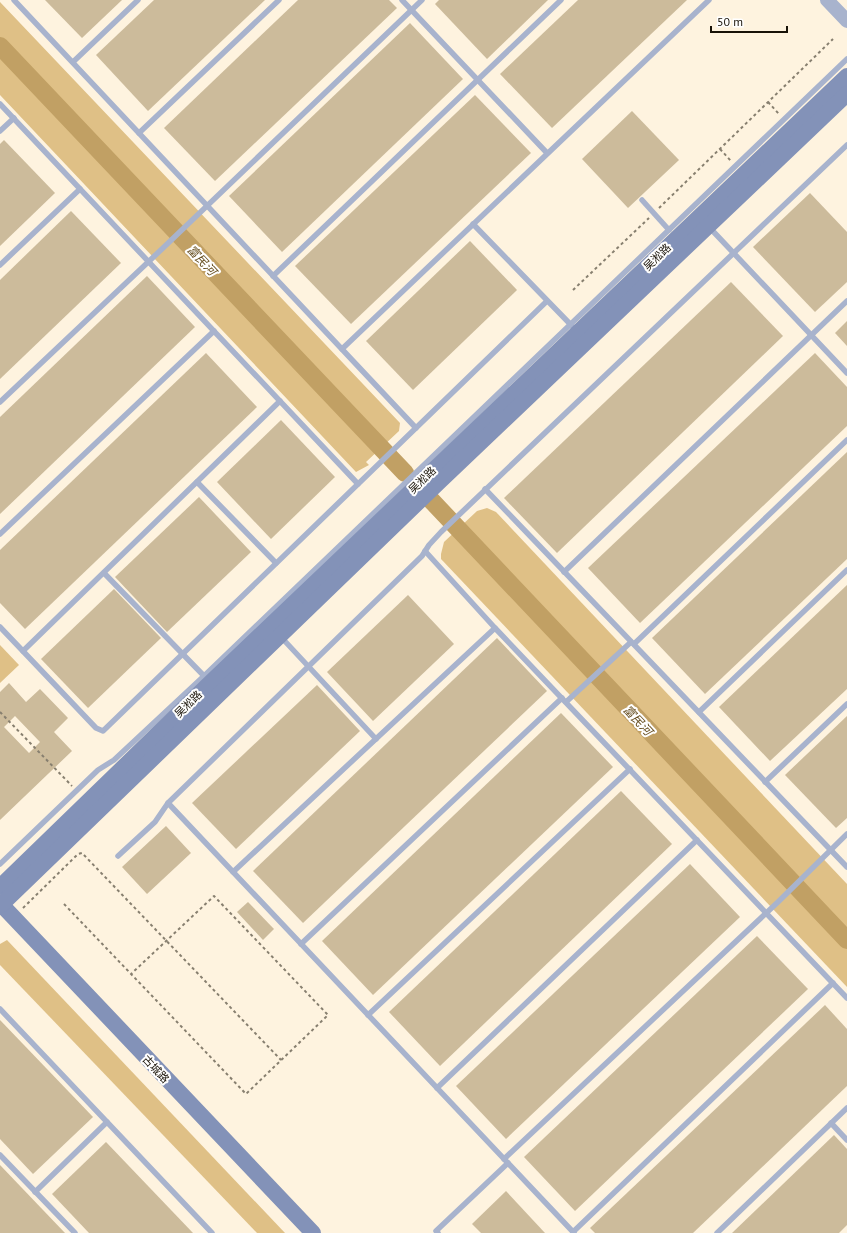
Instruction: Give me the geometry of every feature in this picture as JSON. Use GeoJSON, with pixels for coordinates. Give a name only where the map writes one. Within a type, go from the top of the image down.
{"type":"FeatureCollection","features":[{"type":"Feature","properties":{"kind":"main road","name":"吴淞路"},"geometry":{"type":"LineString","coordinates":[[0,887],[847,76]]}},
{"type":"Feature","properties":{"kind":"main road","name":"吴淞路"},"geometry":{"type":"LineString","coordinates":[[3,909],[211,684],[280,635],[578,333],[709,226],[847,94]]}},
{"type":"Feature","properties":{"kind":"main road","name":"古城路"},"geometry":{"type":"LineString","coordinates":[[3,909],[304,1233]]}},
{"type":"Feature","properties":{"kind":"main road","name":"古城路"},"geometry":{"type":"LineString","coordinates":[[3,909],[313,1233]]}},
{"type":"Feature","properties":{"kind":"street"},"geometry":{"type":"LineString","coordinates":[[827,0],[847,21]]}},
{"type":"Feature","properties":{"kind":"lane"},"geometry":{"type":"LineString","coordinates":[[14,0],[416,428]]}},
{"type":"Feature","properties":{"kind":"lane"},"geometry":{"type":"LineString","coordinates":[[73,62],[138,0]]}},
{"type":"Feature","properties":{"kind":"lane"},"geometry":{"type":"LineString","coordinates":[[139,133],[279,0]]}},
{"type":"Feature","properties":{"kind":"lane"},"geometry":{"type":"LineString","coordinates":[[402,0],[547,153]]}},
{"type":"Feature","properties":{"kind":"lane"},"geometry":{"type":"LineString","coordinates":[[0,402],[422,0]]}},
{"type":"Feature","properties":{"kind":"lane"},"geometry":{"type":"LineString","coordinates":[[273,276],[561,0]]}},
{"type":"Feature","properties":{"kind":"lane"},"geometry":{"type":"LineString","coordinates":[[342,349],[709,0]]}},
{"type":"Feature","properties":{"kind":"lane"},"geometry":{"type":"LineString","coordinates":[[473,224],[578,333],[669,230],[847,59]]}},
{"type":"Feature","properties":{"kind":"lane"},"geometry":{"type":"LineString","coordinates":[[0,104],[358,484]]}},
{"type":"Feature","properties":{"kind":"lane"},"geometry":{"type":"LineString","coordinates":[[0,131],[14,118]]}},
{"type":"Feature","properties":{"kind":"lane"},"geometry":{"type":"LineString","coordinates":[[118,856],[155,822],[168,802],[422,556],[440,532],[847,145]]}},
{"type":"Feature","properties":{"kind":"lane"},"geometry":{"type":"LineString","coordinates":[[0,265],[80,189]]}},
{"type":"Feature","properties":{"kind":"lane"},"geometry":{"type":"LineString","coordinates":[[642,200],[669,230]]}},
{"type":"Feature","properties":{"kind":"lane"},"geometry":{"type":"LineString","coordinates":[[709,226],[847,373]]}},
{"type":"Feature","properties":{"kind":"lane"},"geometry":{"type":"LineString","coordinates":[[0,627],[96,728],[103,732],[547,301]]}},
{"type":"Feature","properties":{"kind":"lane"},"geometry":{"type":"LineString","coordinates":[[564,572],[847,301]]}},
{"type":"Feature","properties":{"kind":"lane"},"geometry":{"type":"LineString","coordinates":[[0,534],[214,331]]}},
{"type":"Feature","properties":{"kind":"lane"},"geometry":{"type":"LineString","coordinates":[[23,651],[280,401]]}},
{"type":"Feature","properties":{"kind":"lane"},"geometry":{"type":"LineString","coordinates":[[301,944],[564,700],[580,689],[632,643],[847,440]]}},
{"type":"Feature","properties":{"kind":"lane"},"geometry":{"type":"LineString","coordinates":[[197,482],[276,563]]}},
{"type":"Feature","properties":{"kind":"lane"},"geometry":{"type":"LineString","coordinates":[[486,489],[847,866]]}},
{"type":"Feature","properties":{"kind":"lane"},"geometry":{"type":"LineString","coordinates":[[425,551],[495,628],[847,998]]}},
{"type":"Feature","properties":{"kind":"lane"},"geometry":{"type":"LineString","coordinates":[[699,712],[847,570]]}},
{"type":"Feature","properties":{"kind":"lane"},"geometry":{"type":"LineString","coordinates":[[0,864],[98,770],[114,760],[211,684],[104,573]]}},
{"type":"Feature","properties":{"kind":"lane"},"geometry":{"type":"LineString","coordinates":[[233,872],[495,628]]}},
{"type":"Feature","properties":{"kind":"lane"},"geometry":{"type":"LineString","coordinates":[[280,635],[376,739]]}},
{"type":"Feature","properties":{"kind":"lane"},"geometry":{"type":"LineString","coordinates":[[765,782],[847,704]]}},
{"type":"Feature","properties":{"kind":"lane"},"geometry":{"type":"LineString","coordinates":[[368,1015],[630,769]]}},
{"type":"Feature","properties":{"kind":"lane"},"geometry":{"type":"LineString","coordinates":[[168,802],[573,1232],[833,983]]}},
{"type":"Feature","properties":{"kind":"lane"},"geometry":{"type":"LineString","coordinates":[[438,1233],[436,1231],[506,1161],[778,902],[847,834]]}},
{"type":"Feature","properties":{"kind":"lane"},"geometry":{"type":"LineString","coordinates":[[437,1088],[697,840]]}},
{"type":"Feature","properties":{"kind":"lane"},"geometry":{"type":"LineString","coordinates":[[0,1009],[212,1233]]}},
{"type":"Feature","properties":{"kind":"lane"},"geometry":{"type":"LineString","coordinates":[[717,1233],[847,1108]]}},
{"type":"Feature","properties":{"kind":"lane"},"geometry":{"type":"LineString","coordinates":[[35,1192],[107,1122]]}},
{"type":"Feature","properties":{"kind":"lane"},"geometry":{"type":"LineString","coordinates":[[831,1123],[847,1140]]}},
{"type":"Feature","properties":{"kind":"lane"},"geometry":{"type":"LineString","coordinates":[[0,1155],[71,1232]]}},
{"type":"Feature","properties":{"kind":"path"},"geometry":{"type":"LineString","coordinates":[[573,290],[833,39]]}},
{"type":"Feature","properties":{"kind":"path"},"geometry":{"type":"LineString","coordinates":[[768,102],[784,120]]}},
{"type":"Feature","properties":{"kind":"path"},"geometry":{"type":"LineString","coordinates":[[720,149],[736,166]]}},
{"type":"Feature","properties":{"kind":"path"},"geometry":{"type":"LineString","coordinates":[[0,712],[76,791]]}},
{"type":"Feature","properties":{"kind":"path"},"geometry":{"type":"LineString","coordinates":[[3,909],[78,854],[82,853],[281,1060]]}},
{"type":"Feature","properties":{"kind":"path"},"geometry":{"type":"LineString","coordinates":[[64,904],[131,974],[246,1094],[328,1015],[214,896],[131,974]]}},
{"type":"Feature","properties":{"kind":"shaded area"},"geometry":{"type":"Polygon","coordinates":[[[0,2],[400,423],[399,431],[366,462],[369,465],[356,472],[0,95],[0,2]]]}},
{"type":"Feature","properties":{"kind":"shaded area"},"geometry":{"type":"Polygon","coordinates":[[[487,508],[496,512],[847,884],[847,987],[441,559],[444,542],[477,511],[487,508]]]}},
{"type":"Feature","properties":{"kind":"shaded area"},"geometry":{"type":"Polygon","coordinates":[[[0,645],[19,665],[0,683],[0,645]]]}},
{"type":"Feature","properties":{"kind":"shaded area"},"geometry":{"type":"Polygon","coordinates":[[[7,940],[285,1233],[257,1233],[0,965],[0,944],[7,940]]]}},
{"type":"Feature","properties":{"kind":"building"},"geometry":{"type":"Polygon","coordinates":[[[45,0],[122,0],[82,38],[45,0]]]}},
{"type":"Feature","properties":{"kind":"building"},"geometry":{"type":"Polygon","coordinates":[[[154,0],[265,0],[148,111],[96,55],[154,0]]]}},
{"type":"Feature","properties":{"kind":"building"},"geometry":{"type":"Polygon","coordinates":[[[298,0],[389,0],[397,8],[215,181],[164,128],[298,0]]]}},
{"type":"Feature","properties":{"kind":"building"},"geometry":{"type":"Polygon","coordinates":[[[439,0],[548,0],[487,59],[435,4],[439,0]]]}},
{"type":"Feature","properties":{"kind":"building"},"geometry":{"type":"Polygon","coordinates":[[[578,0],[687,0],[552,128],[500,74],[578,0]]]}},
{"type":"Feature","properties":{"kind":"building"},"geometry":{"type":"Polygon","coordinates":[[[410,23],[463,79],[282,252],[229,196],[410,23]]]}},
{"type":"Feature","properties":{"kind":"building"},"geometry":{"type":"Polygon","coordinates":[[[475,95],[531,153],[351,324],[295,266],[475,95]]]}},
{"type":"Feature","properties":{"kind":"building"},"geometry":{"type":"Polygon","coordinates":[[[632,111],[679,160],[628,208],[582,159],[632,111]]]}},
{"type":"Feature","properties":{"kind":"building"},"geometry":{"type":"Polygon","coordinates":[[[4,140],[55,193],[0,246],[0,144],[4,140]]]}},
{"type":"Feature","properties":{"kind":"building"},"geometry":{"type":"Polygon","coordinates":[[[810,193],[847,232],[847,282],[815,312],[753,247],[810,193]]]}},
{"type":"Feature","properties":{"kind":"building"},"geometry":{"type":"Polygon","coordinates":[[[71,211],[121,263],[0,379],[0,280],[71,211]]]}},
{"type":"Feature","properties":{"kind":"building"},"geometry":{"type":"Polygon","coordinates":[[[470,241],[517,290],[413,390],[366,341],[470,241]]]}},
{"type":"Feature","properties":{"kind":"building"},"geometry":{"type":"Polygon","coordinates":[[[147,276],[195,327],[0,514],[0,417],[147,276]]]}},
{"type":"Feature","properties":{"kind":"building"},"geometry":{"type":"Polygon","coordinates":[[[731,282],[783,336],[557,553],[504,498],[731,282]]]}},
{"type":"Feature","properties":{"kind":"building"},"geometry":{"type":"Polygon","coordinates":[[[847,321],[847,346],[835,333],[847,321]]]}},
{"type":"Feature","properties":{"kind":"building"},"geometry":{"type":"Polygon","coordinates":[[[206,353],[257,407],[25,629],[0,603],[0,550],[206,353]]]}},
{"type":"Feature","properties":{"kind":"building"},"geometry":{"type":"Polygon","coordinates":[[[815,353],[847,387],[847,426],[640,623],[588,568],[815,353]]]}},
{"type":"Feature","properties":{"kind":"building"},"geometry":{"type":"Polygon","coordinates":[[[281,420],[335,477],[271,539],[217,482],[281,420]]]}},
{"type":"Feature","properties":{"kind":"building"},"geometry":{"type":"Polygon","coordinates":[[[847,452],[847,559],[705,694],[652,638],[847,452]]]}},
{"type":"Feature","properties":{"kind":"building"},"geometry":{"type":"Polygon","coordinates":[[[199,497],[251,552],[167,632],[115,577],[199,497]]]}},
{"type":"Feature","properties":{"kind":"building"},"geometry":{"type":"Polygon","coordinates":[[[847,585],[847,689],[770,761],[719,707],[847,585]]]}},
{"type":"Feature","properties":{"kind":"building"},"geometry":{"type":"Polygon","coordinates":[[[114,589],[161,638],[88,708],[41,659],[114,589]]]}},
{"type":"Feature","properties":{"kind":"building"},"geometry":{"type":"Polygon","coordinates":[[[408,595],[454,644],[373,721],[327,672],[408,595]]]}},
{"type":"Feature","properties":{"kind":"building"},"geometry":{"type":"Polygon","coordinates":[[[497,638],[547,691],[303,923],[253,871],[497,638]]]}},
{"type":"Feature","properties":{"kind":"building"},"geometry":{"type":"Polygon","coordinates":[[[9,683],[26,702],[40,689],[68,718],[54,732],[72,751],[0,820],[0,692],[9,683]],[[15,716],[4,727],[29,753],[40,742],[15,716]]]}},
{"type":"Feature","properties":{"kind":"building"},"geometry":{"type":"Polygon","coordinates":[[[317,685],[360,731],[236,849],[192,803],[317,685]]]}},
{"type":"Feature","properties":{"kind":"building"},"geometry":{"type":"Polygon","coordinates":[[[561,713],[613,767],[373,995],[322,941],[561,713]]]}},
{"type":"Feature","properties":{"kind":"building"},"geometry":{"type":"Polygon","coordinates":[[[847,716],[847,818],[836,828],[785,775],[847,716]]]}},
{"type":"Feature","properties":{"kind":"building"},"geometry":{"type":"Polygon","coordinates":[[[621,791],[672,844],[440,1066],[389,1012],[621,791]]]}},
{"type":"Feature","properties":{"kind":"building"},"geometry":{"type":"Polygon","coordinates":[[[166,826],[191,853],[147,894],[122,867],[166,826]]]}},
{"type":"Feature","properties":{"kind":"building"},"geometry":{"type":"Polygon","coordinates":[[[690,864],[740,917],[506,1139],[456,1086],[690,864]]]}},
{"type":"Feature","properties":{"kind":"building"},"geometry":{"type":"Polygon","coordinates":[[[248,902],[274,929],[263,940],[237,912],[248,902]]]}},
{"type":"Feature","properties":{"kind":"building"},"geometry":{"type":"Polygon","coordinates":[[[757,936],[808,989],[575,1211],[524,1157],[757,936]]]}},
{"type":"Feature","properties":{"kind":"building"},"geometry":{"type":"Polygon","coordinates":[[[825,1005],[847,1029],[847,1086],[693,1233],[595,1233],[590,1228],[825,1005]]]}},
{"type":"Feature","properties":{"kind":"building"},"geometry":{"type":"Polygon","coordinates":[[[0,1020],[93,1117],[33,1174],[0,1139],[0,1020]]]}},
{"type":"Feature","properties":{"kind":"building"},"geometry":{"type":"Polygon","coordinates":[[[834,1135],[847,1149],[847,1225],[839,1233],[732,1233],[834,1135]]]}},
{"type":"Feature","properties":{"kind":"building"},"geometry":{"type":"Polygon","coordinates":[[[106,1142],[193,1233],[89,1233],[52,1194],[106,1142]]]}},
{"type":"Feature","properties":{"kind":"building"},"geometry":{"type":"Polygon","coordinates":[[[0,1165],[65,1233],[0,1233],[0,1165]]]}},
{"type":"Feature","properties":{"kind":"building"},"geometry":{"type":"Polygon","coordinates":[[[506,1191],[545,1233],[481,1233],[472,1224],[506,1191]]]}},
{"type":"Feature","properties":{"kind":"waterway","name":"富民河"},"geometry":{"type":"LineString","coordinates":[[0,46],[405,473]]}},
{"type":"Feature","properties":{"kind":"waterway","name":"富民河"},"geometry":{"type":"LineString","coordinates":[[430,499],[847,940]]}}]}
